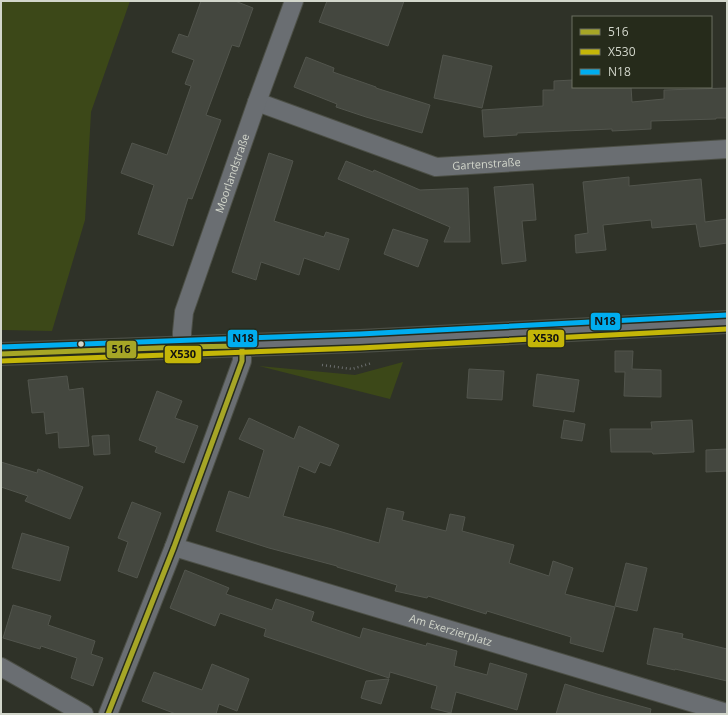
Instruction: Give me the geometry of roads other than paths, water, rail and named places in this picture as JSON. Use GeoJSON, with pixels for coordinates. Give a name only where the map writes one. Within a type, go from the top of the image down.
{"type":"FeatureCollection","features":[{"type":"Feature","properties":{"kind":"main road"},"geometry":{"type":"LineString","coordinates":[[1,354],[242,346],[530,333],[727,322]]}},
{"type":"Feature","properties":{"kind":"street","name":"Moorlandstraße"},"geometry":{"type":"LineString","coordinates":[[182,347],[184,312],[257,102],[294,1]]}},
{"type":"Feature","properties":{"kind":"street","name":"Gartenstraße"},"geometry":{"type":"LineString","coordinates":[[257,102],[436,167],[727,149]]}},
{"type":"Feature","properties":{"kind":"street"},"geometry":{"type":"LineString","coordinates":[[108,714],[174,547],[242,361],[242,346]]}},
{"type":"Feature","properties":{"kind":"street","name":"Am Exerzierplatz"},"geometry":{"type":"LineString","coordinates":[[174,547],[727,713]]}},
{"type":"Feature","properties":{"kind":"street"},"geometry":{"type":"LineString","coordinates":[[1,667],[84,714]]}}]}
